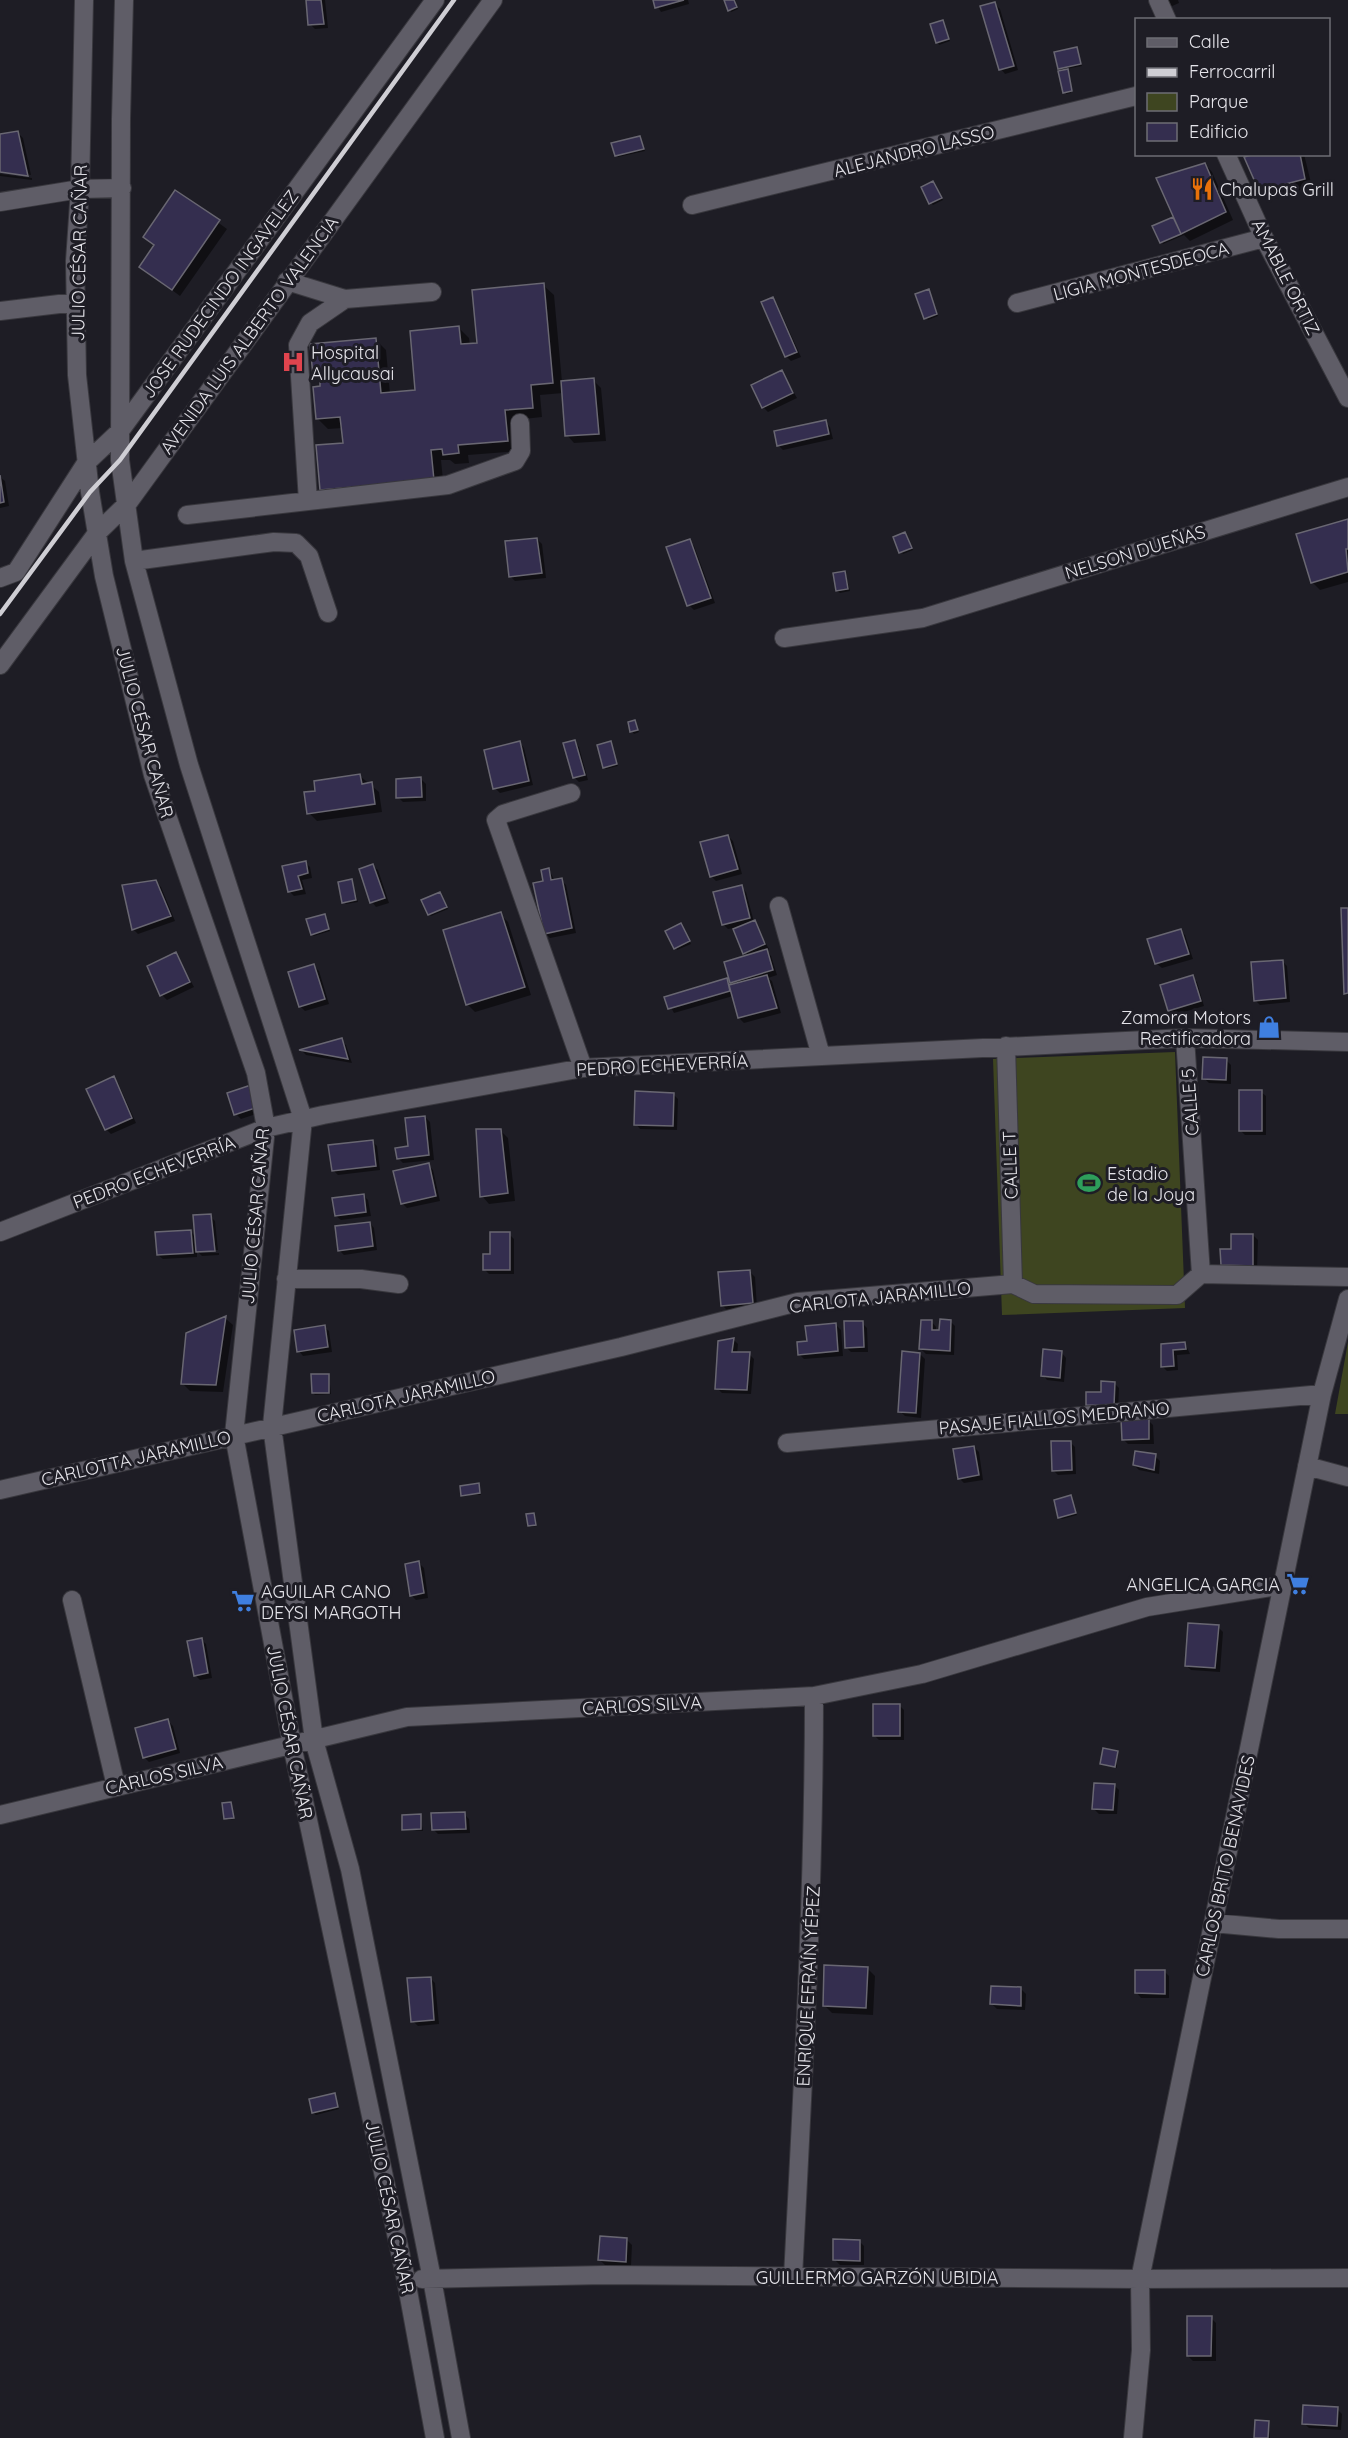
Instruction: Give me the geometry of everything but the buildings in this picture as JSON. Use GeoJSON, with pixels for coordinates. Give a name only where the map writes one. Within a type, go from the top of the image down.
{"type":"FeatureCollection","features":[{"type":"Feature","properties":{"kind":"street","name":"JULIO CÉSAR CAÑAR"},"geometry":{"type":"LineString","coordinates":[[84,0],[80,189],[75,261],[78,375],[86,463],[104,576],[153,775],[256,1073],[266,1128],[234,1436],[292,1745],[406,2280],[435,2438]]}},
{"type":"Feature","properties":{"kind":"street","name":"JULIO CÉSAR CAÑAR"},"geometry":{"type":"LineString","coordinates":[[124,0],[121,119],[120,460],[128,503],[134,561],[189,765],[303,1119],[272,1426],[314,1740],[350,1869],[432,2279],[461,2438]]}},
{"type":"Feature","properties":{"kind":"street","name":"JOSE RUDECINDO INGAVELEZ"},"geometry":{"type":"LineString","coordinates":[[0,595],[8,575],[86,463],[120,431],[435,0]]}},
{"type":"Feature","properties":{"kind":"street","name":"AVENIDA LUIS ALBERTO VALENCIA"},"geometry":{"type":"LineString","coordinates":[[0,665],[97,533],[128,503],[493,0]]}},
{"type":"Feature","properties":{"kind":"street"},"geometry":{"type":"LineString","coordinates":[[1158,0],[1166,18]]}},
{"type":"Feature","properties":{"kind":"street","name":"ALEJANDRO LASSO"},"geometry":{"type":"LineString","coordinates":[[692,205],[1135,96]]}},
{"type":"Feature","properties":{"kind":"street","name":"AMABLE ORTIZ"},"geometry":{"type":"LineString","coordinates":[[1227,156],[1264,238],[1348,398]]}},
{"type":"Feature","properties":{"kind":"street"},"geometry":{"type":"LineString","coordinates":[[0,201],[80,189],[122,188]]}},
{"type":"Feature","properties":{"kind":"street","name":"LIGIA MONTESDEOCA"},"geometry":{"type":"LineString","coordinates":[[1017,303],[1264,238]]}},
{"type":"Feature","properties":{"kind":"street"},"geometry":{"type":"LineString","coordinates":[[287,281],[345,299],[432,292]]}},
{"type":"Feature","properties":{"kind":"street"},"geometry":{"type":"LineString","coordinates":[[308,501],[298,345],[310,323],[345,299]]}},
{"type":"Feature","properties":{"kind":"street"},"geometry":{"type":"LineString","coordinates":[[0,310],[76,303]]}},
{"type":"Feature","properties":{"kind":"street"},"geometry":{"type":"LineString","coordinates":[[187,514],[448,485],[513,462],[521,451],[520,423]]}},
{"type":"Feature","properties":{"kind":"street","name":"NELSON DUEÑAS"},"geometry":{"type":"LineString","coordinates":[[784,638],[923,618],[1348,486]]}},
{"type":"Feature","properties":{"kind":"street"},"geometry":{"type":"LineString","coordinates":[[134,561],[274,542],[296,543],[309,556],[328,613]]}},
{"type":"Feature","properties":{"kind":"street"},"geometry":{"type":"LineString","coordinates":[[571,793],[503,813],[496,820],[583,1068]]}},
{"type":"Feature","properties":{"kind":"street"},"geometry":{"type":"LineString","coordinates":[[779,906],[820,1056]]}},
{"type":"Feature","properties":{"kind":"street","name":"PEDRO ECHEVERRÍA"},"geometry":{"type":"LineString","coordinates":[[0,1233],[266,1128],[303,1119],[583,1068],[1185,1038],[1348,1042]]}},
{"type":"Feature","properties":{"kind":"street","name":"CALLE 5"},"geometry":{"type":"LineString","coordinates":[[1185,1038],[1201,1274]]}},
{"type":"Feature","properties":{"kind":"street","name":"CALLE T"},"geometry":{"type":"LineString","coordinates":[[1006,1046],[1013,1284]]}},
{"type":"Feature","properties":{"kind":"street"},"geometry":{"type":"LineString","coordinates":[[1201,1274],[1348,1277]]}},
{"type":"Feature","properties":{"kind":"street","name":"CARLOTA JARAMILLO"},"geometry":{"type":"LineString","coordinates":[[272,1426],[621,1347],[798,1302],[1013,1284],[1034,1294],[1177,1295],[1201,1274]]}},
{"type":"Feature","properties":{"kind":"street"},"geometry":{"type":"LineString","coordinates":[[286,1279],[352,1279],[399,1284]]}},
{"type":"Feature","properties":{"kind":"street","name":"CARLOS BRITO BENAVIDES"},"geometry":{"type":"LineString","coordinates":[[1133,2438],[1140,2350],[1140,2279],[1322,1394],[1348,1299]]}},
{"type":"Feature","properties":{"kind":"street","name":"PASAJE FIALLOS MEDRANO"},"geometry":{"type":"LineString","coordinates":[[787,1443],[1322,1394]]}},
{"type":"Feature","properties":{"kind":"street","name":"CARLOTTA JARAMILLO"},"geometry":{"type":"LineString","coordinates":[[0,1490],[272,1426]]}},
{"type":"Feature","properties":{"kind":"street"},"geometry":{"type":"LineString","coordinates":[[1307,1466],[1348,1476]]}},
{"type":"Feature","properties":{"kind":"street","name":"CARLOS SILVA"},"geometry":{"type":"LineString","coordinates":[[0,1815],[407,1717],[814,1696],[922,1674],[1147,1607],[1283,1585]]}},
{"type":"Feature","properties":{"kind":"street"},"geometry":{"type":"LineString","coordinates":[[72,1600],[116,1786]]}},
{"type":"Feature","properties":{"kind":"street","name":"ENRIQUE EFRAÍN YÉPEZ"},"geometry":{"type":"LineString","coordinates":[[793,2277],[810,1959],[814,1836],[814,1696]]}},
{"type":"Feature","properties":{"kind":"street"},"geometry":{"type":"LineString","coordinates":[[1213,1923],[1279,1929],[1348,1929]]}},
{"type":"Feature","properties":{"kind":"street","name":"GUILLERMO GARZÓN UBIDIA"},"geometry":{"type":"LineString","coordinates":[[406,2280],[604,2275],[1140,2279],[1348,2278]]}},
{"type":"Feature","properties":{"kind":"green space","name":"Estadio de la Joya"},"geometry":{"type":"Polygon","coordinates":[[[1175,1052],[1185,1308],[1002,1315],[993,1059],[1175,1052]]]}},
{"type":"Feature","properties":{"kind":"green space"},"geometry":{"type":"Polygon","coordinates":[[[1348,1342],[1348,1414],[1335,1414],[1348,1342]]]}},
{"type":"Feature","properties":{"kind":"railway"},"geometry":{"type":"LineString","coordinates":[[0,614],[90,492],[120,460],[454,0]]}},
{"type":"Feature","properties":{"kind":"place","name":"Chalupas Grill"},"geometry":{"type":"Point","coordinates":[1202,189]}},
{"type":"Feature","properties":{"kind":"place","name":"Hospital Allycausai"},"geometry":{"type":"Point","coordinates":[293,362]}},
{"type":"Feature","properties":{"kind":"place","name":"Zamora Motors Rectificadora"},"geometry":{"type":"Point","coordinates":[1269,1027]}},
{"type":"Feature","properties":{"kind":"place","name":"Estadio de la Joya"},"geometry":{"type":"Point","coordinates":[1089,1183]}},
{"type":"Feature","properties":{"kind":"place","name":"ANGELICA GARCIA"},"geometry":{"type":"Point","coordinates":[1298,1584]}},
{"type":"Feature","properties":{"kind":"place","name":"AGUILAR CANO DEYSI MARGOTH"},"geometry":{"type":"Point","coordinates":[243,1601]}}]}
